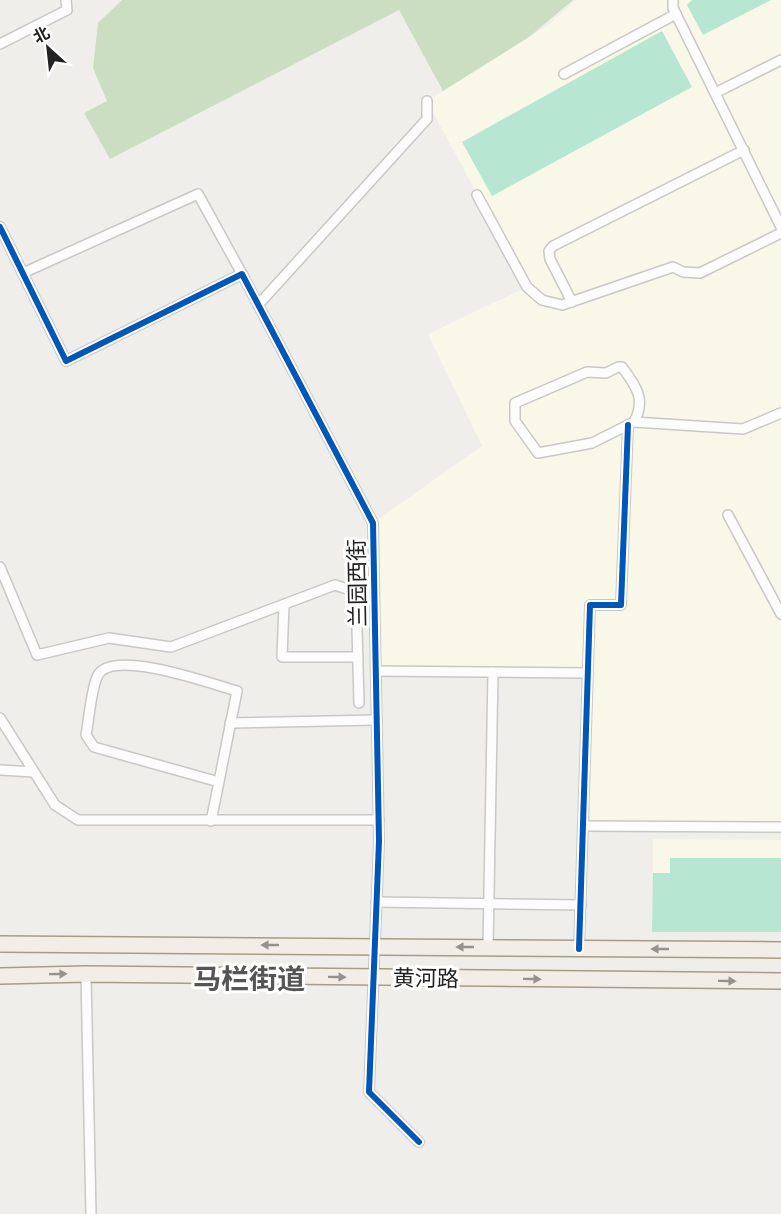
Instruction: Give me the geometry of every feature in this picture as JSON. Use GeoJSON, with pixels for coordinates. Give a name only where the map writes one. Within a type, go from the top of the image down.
{"type":"FeatureCollection","features":[{"type":"Feature","properties":{"kind":"main road","name":"黄河路"},"geometry":{"type":"LineString","coordinates":[[0,944],[781,950]]}},
{"type":"Feature","properties":{"kind":"main road","name":"黄河路"},"geometry":{"type":"LineString","coordinates":[[0,976],[86,974],[781,981]]}},
{"type":"Feature","properties":{"kind":"street"},"geometry":{"type":"LineString","coordinates":[[0,44],[68,10],[66,0]]}},
{"type":"Feature","properties":{"kind":"street"},"geometry":{"type":"LineString","coordinates":[[673,0],[676,14],[781,227]]}},
{"type":"Feature","properties":{"kind":"street"},"geometry":{"type":"LineString","coordinates":[[564,74],[676,14]]}},
{"type":"Feature","properties":{"kind":"street"},"geometry":{"type":"LineString","coordinates":[[716,93],[781,60]]}},
{"type":"Feature","properties":{"kind":"street"},"geometry":{"type":"LineString","coordinates":[[258,305],[427,119],[427,101]]}},
{"type":"Feature","properties":{"kind":"street"},"geometry":{"type":"LineString","coordinates":[[572,302],[550,259],[549,251],[553,246],[744,150]]}},
{"type":"Feature","properties":{"kind":"street","name":"兰园西街"},"geometry":{"type":"LineString","coordinates":[[23,273],[198,194],[374,523],[379,820],[369,1092],[418,1142]]}},
{"type":"Feature","properties":{"kind":"street"},"geometry":{"type":"LineString","coordinates":[[477,195],[528,287],[542,300],[562,305],[673,267],[683,272],[700,273],[781,233]]}},
{"type":"Feature","properties":{"kind":"street"},"geometry":{"type":"LineString","coordinates":[[0,227],[66,361],[242,274]]}},
{"type":"Feature","properties":{"kind":"street"},"geometry":{"type":"LineString","coordinates":[[579,949],[590,605],[621,605],[631,424],[641,409],[641,400],[622,367],[618,367],[606,373],[587,372],[515,403],[515,422],[538,453],[592,442],[631,424],[743,429],[781,413]]}},
{"type":"Feature","properties":{"kind":"street"},"geometry":{"type":"LineString","coordinates":[[728,515],[781,614]]}},
{"type":"Feature","properties":{"kind":"street"},"geometry":{"type":"LineString","coordinates":[[0,567],[37,655],[109,638],[171,647],[335,585],[356,592],[358,703]]}},
{"type":"Feature","properties":{"kind":"street"},"geometry":{"type":"LineString","coordinates":[[284,605],[282,657],[358,657]]}},
{"type":"Feature","properties":{"kind":"street"},"geometry":{"type":"LineString","coordinates":[[211,821],[219,782],[230,723],[237,691],[134,663],[108,666],[98,675],[86,735],[94,747],[219,782]]}},
{"type":"Feature","properties":{"kind":"street"},"geometry":{"type":"LineString","coordinates":[[376,671],[588,673]]}},
{"type":"Feature","properties":{"kind":"street"},"geometry":{"type":"LineString","coordinates":[[488,947],[493,672]]}},
{"type":"Feature","properties":{"kind":"street"},"geometry":{"type":"LineString","coordinates":[[0,718],[55,806],[78,820],[379,820]]}},
{"type":"Feature","properties":{"kind":"street"},"geometry":{"type":"LineString","coordinates":[[230,723],[377,720]]}},
{"type":"Feature","properties":{"kind":"street"},"geometry":{"type":"LineString","coordinates":[[0,770],[34,772]]}},
{"type":"Feature","properties":{"kind":"street"},"geometry":{"type":"LineString","coordinates":[[583,826],[781,827]]}},
{"type":"Feature","properties":{"kind":"street"},"geometry":{"type":"LineString","coordinates":[[376,903],[581,905]]}},
{"type":"Feature","properties":{"kind":"street"},"geometry":{"type":"LineString","coordinates":[[86,974],[91,1214]]}},
{"type":"Feature","properties":{"kind":"shaded area"},"geometry":{"type":"Polygon","coordinates":[[[576,0],[781,0],[781,827],[583,826],[587,673],[376,671],[373,523],[482,446],[428,334],[527,287],[427,101],[548,25],[576,0]]]}},
{"type":"Feature","properties":{"kind":"shaded area"},"geometry":{"type":"Polygon","coordinates":[[[653,839],[781,840],[781,858],[671,858],[670,873],[653,873],[653,839]]]}},
{"type":"Feature","properties":{"kind":"green space"},"geometry":{"type":"Polygon","coordinates":[[[122,0],[573,0],[529,37],[443,91],[399,10],[110,159],[84,113],[107,101],[93,68],[98,23],[122,0]]]}},
{"type":"Feature","properties":{"kind":"green space"},"geometry":{"type":"Polygon","coordinates":[[[692,0],[771,0],[703,35],[687,5],[692,0]]]}},
{"type":"Feature","properties":{"kind":"green space"},"geometry":{"type":"Polygon","coordinates":[[[662,31],[692,87],[492,196],[462,142],[662,31]]]}},
{"type":"Feature","properties":{"kind":"green space"},"geometry":{"type":"Polygon","coordinates":[[[670,858],[781,858],[781,932],[652,932],[653,873],[670,873],[670,858]]]}},
{"type":"Feature","properties":{"kind":"cycle path"},"geometry":{"type":"LineString","coordinates":[[0,227],[66,361],[242,274],[373,523],[379,841],[369,1092],[419,1142]]}},
{"type":"Feature","properties":{"kind":"cycle path"},"geometry":{"type":"LineString","coordinates":[[579,949],[590,605],[621,605],[628,425]]}},
{"type":"Feature","properties":{"kind":"district","name":"马栏街道"},"geometry":{"type":"Point","coordinates":[249,979]}}]}
